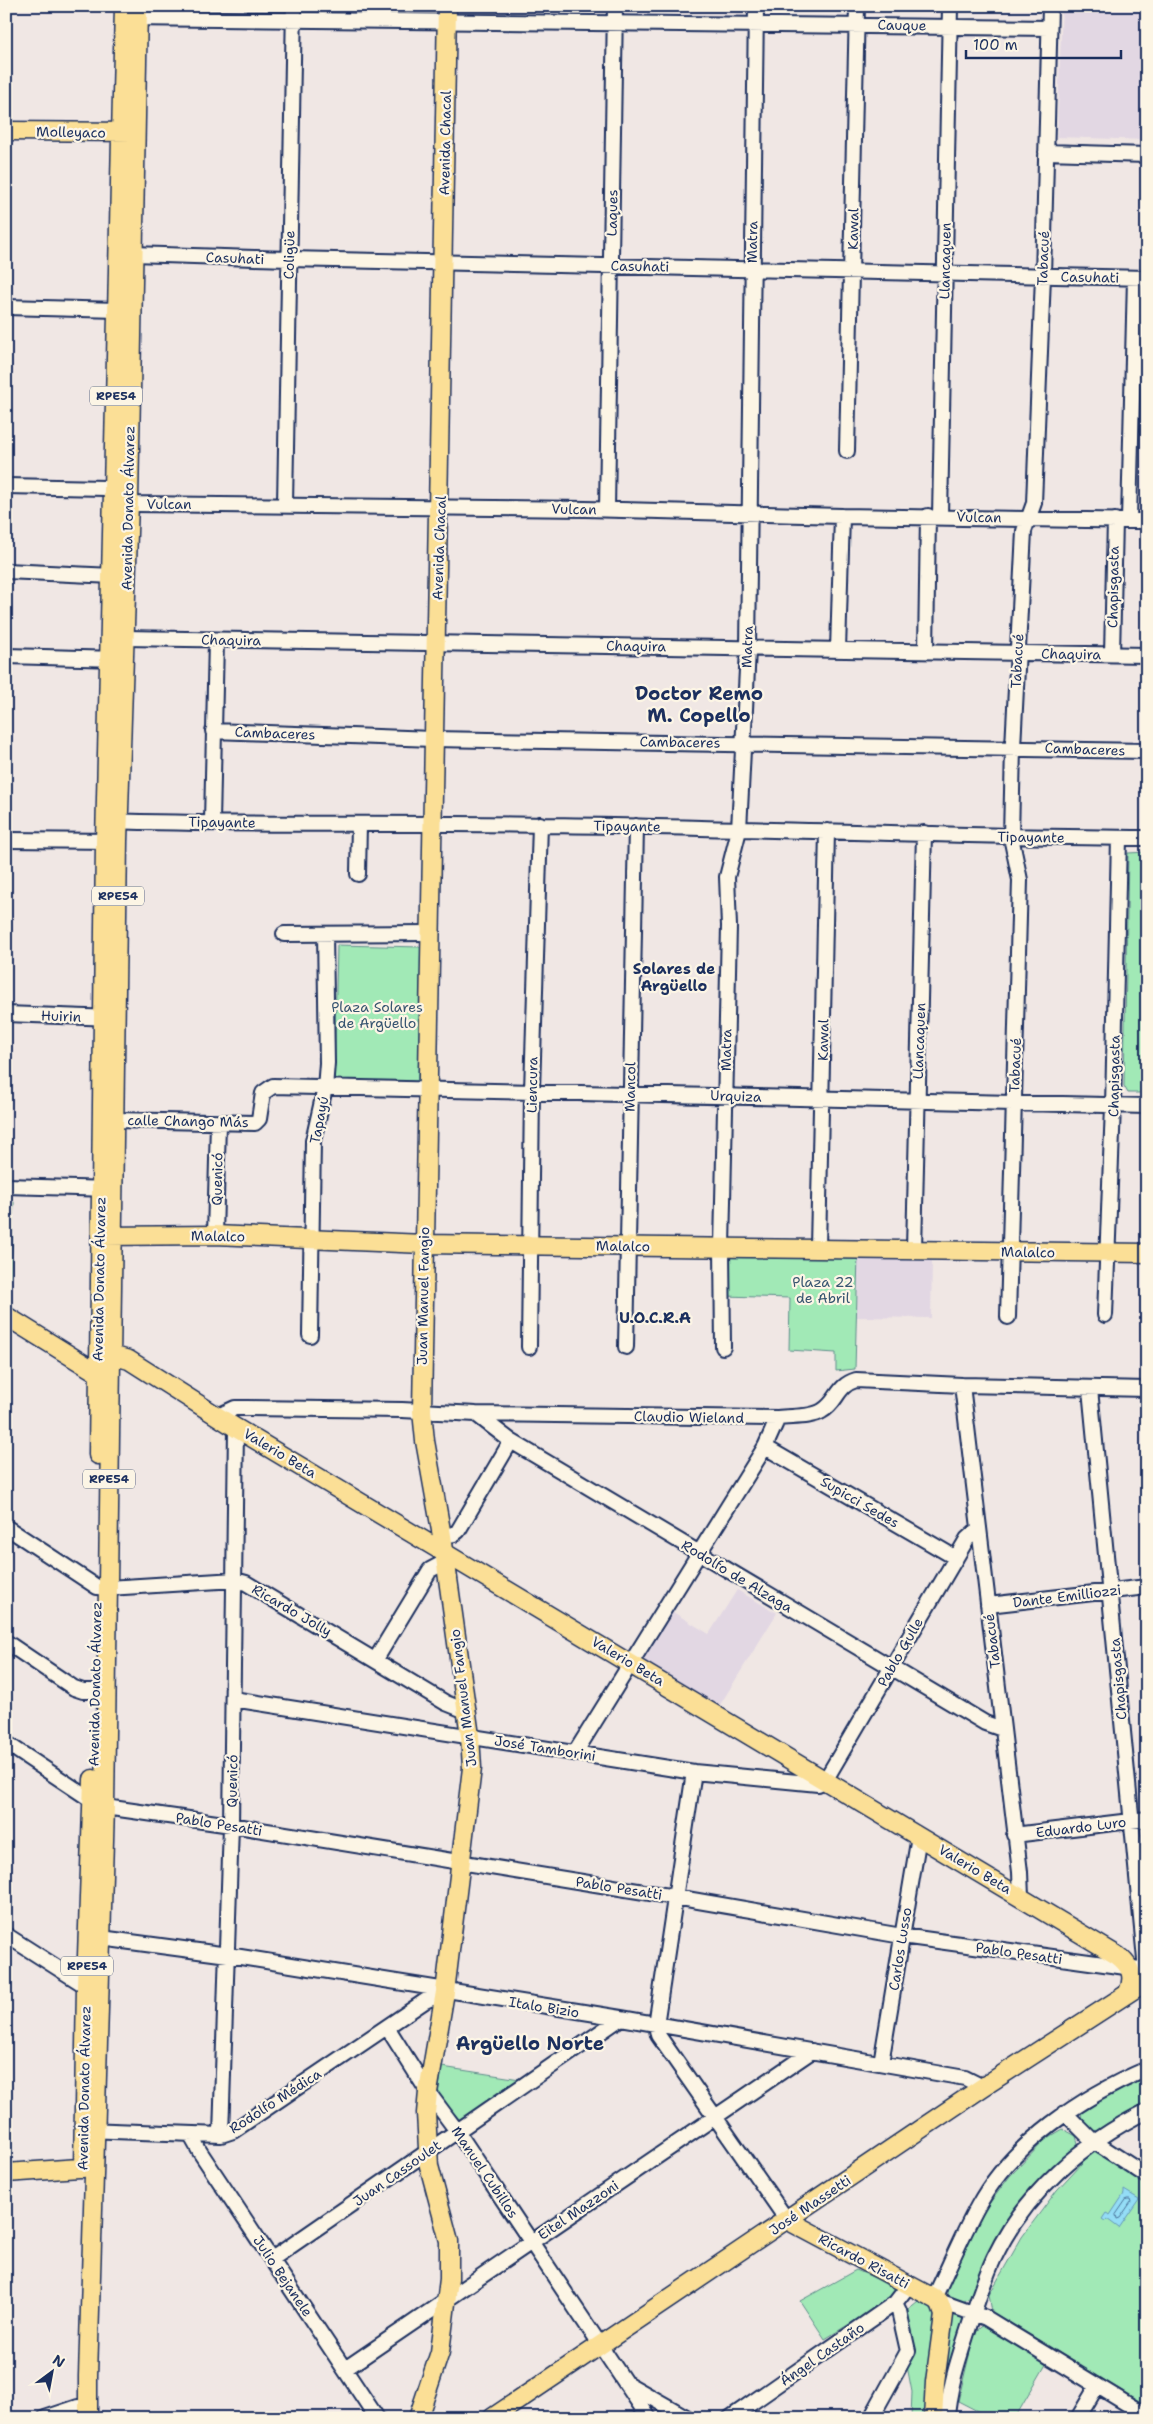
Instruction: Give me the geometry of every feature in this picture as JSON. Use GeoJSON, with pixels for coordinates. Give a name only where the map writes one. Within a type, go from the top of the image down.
{"type":"FeatureCollection","features":[{"type":"Feature","properties":{"kind":"main road","name":"Avenida Donato Álvarez"},"geometry":{"type":"LineString","coordinates":[[90,2131],[86,1986],[99,1804],[112,842],[117,659],[112,576],[118,310],[129,132],[131,12]]}},
{"type":"Feature","properties":{"kind":"main road","name":"Avenida Chacal"},"geometry":{"type":"LineString","coordinates":[[426,1090],[440,507],[447,13]]}},
{"type":"Feature","properties":{"kind":"main road","name":"Molleyaco"},"geometry":{"type":"LineString","coordinates":[[6,131],[129,132]]}},
{"type":"Feature","properties":{"kind":"main road","name":"Avenida Donato Álvarez"},"geometry":{"type":"LineString","coordinates":[[117,659],[125,638],[129,502],[133,254],[129,132]]}},
{"type":"Feature","properties":{"kind":"main road","name":"Avenida Donato Álvarez"},"geometry":{"type":"LineString","coordinates":[[107,1189],[115,1120],[110,1018]]}},
{"type":"Feature","properties":{"kind":"main road","name":"Juan Manuel Fangio"},"geometry":{"type":"LineString","coordinates":[[418,2418],[440,2352],[450,2265],[449,2240],[428,2166],[426,2131],[428,2092],[445,1992],[472,1768],[470,1736],[444,1550],[424,1441],[422,1411],[426,1090]]}},
{"type":"Feature","properties":{"kind":"main road","name":"Malalco"},"geometry":{"type":"LineString","coordinates":[[107,1235],[215,1236],[424,1244],[1147,1253]]}},
{"type":"Feature","properties":{"kind":"main road","name":"Valerio Beta"},"geometry":{"type":"LineString","coordinates":[[6,1316],[104,1363],[129,1360],[236,1428],[444,1550],[1141,1970]]}},
{"type":"Feature","properties":{"kind":"main road","name":"Avenida Donato Álvarez"},"geometry":{"type":"LineString","coordinates":[[81,2414],[88,2376],[90,2131],[101,1938],[96,1691],[102,1587]]}},
{"type":"Feature","properties":{"kind":"main road"},"geometry":{"type":"LineString","coordinates":[[1128,1992],[1132,1978],[1141,1970]]}},
{"type":"Feature","properties":{"kind":"main road"},"geometry":{"type":"LineString","coordinates":[[1128,1992],[1147,1981]]}},
{"type":"Feature","properties":{"kind":"main road","name":"José Massetti"},"geometry":{"type":"LineString","coordinates":[[492,2418],[983,2087],[1128,1992]]}},
{"type":"Feature","properties":{"kind":"main road"},"geometry":{"type":"LineString","coordinates":[[6,2174],[89,2168]]}},
{"type":"Feature","properties":{"kind":"main road","name":"Ricardo Risatti"},"geometry":{"type":"LineString","coordinates":[[787,2220],[937,2300]]}},
{"type":"Feature","properties":{"kind":"main road"},"geometry":{"type":"LineString","coordinates":[[933,2418],[935,2382],[944,2315],[937,2300]]}},
{"type":"Feature","properties":{"kind":"street","name":"Laques"},"geometry":{"type":"LineString","coordinates":[[606,509],[615,6]]}},
{"type":"Feature","properties":{"kind":"street","name":"Matra"},"geometry":{"type":"LineString","coordinates":[[722,1347],[722,1247],[729,926],[727,877],[739,830],[748,649],[756,6]]}},
{"type":"Feature","properties":{"kind":"street","name":"Kawal"},"geometry":{"type":"LineString","coordinates":[[848,451],[857,6]]}},
{"type":"Feature","properties":{"kind":"street","name":"Llancaquen"},"geometry":{"type":"LineString","coordinates":[[926,651],[945,274],[950,6]]}},
{"type":"Feature","properties":{"kind":"street","name":"Tabacué"},"geometry":{"type":"LineString","coordinates":[[1008,1317],[1020,880],[1011,837],[1013,747],[1024,531],[1034,503],[1043,276],[1050,6]]}},
{"type":"Feature","properties":{"kind":"street","name":"Cauque"},"geometry":{"type":"LineString","coordinates":[[131,12],[447,13],[615,22],[1049,28]]}},
{"type":"Feature","properties":{"kind":"street","name":"Coligüe"},"geometry":{"type":"LineString","coordinates":[[285,504],[294,13]]}},
{"type":"Feature","properties":{"kind":"street"},"geometry":{"type":"LineString","coordinates":[[1046,152],[1147,155]]}},
{"type":"Feature","properties":{"kind":"street","name":"Casuhati"},"geometry":{"type":"LineString","coordinates":[[133,254],[289,260],[1141,278]]}},
{"type":"Feature","properties":{"kind":"street"},"geometry":{"type":"LineString","coordinates":[[1129,520],[1141,278]]}},
{"type":"Feature","properties":{"kind":"street"},"geometry":{"type":"LineString","coordinates":[[6,307],[118,310]]}},
{"type":"Feature","properties":{"kind":"street","name":"Vulcan"},"geometry":{"type":"LineString","coordinates":[[6,486],[106,488],[114,491],[129,502],[1147,520]]}},
{"type":"Feature","properties":{"kind":"street"},"geometry":{"type":"LineString","coordinates":[[838,650],[842,516]]}},
{"type":"Feature","properties":{"kind":"street","name":"Chapisgasta"},"geometry":{"type":"LineString","coordinates":[[1112,654],[1115,520]]}},
{"type":"Feature","properties":{"kind":"street"},"geometry":{"type":"LineString","coordinates":[[6,571],[112,576]]}},
{"type":"Feature","properties":{"kind":"street","name":"Chaquira"},"geometry":{"type":"LineString","coordinates":[[125,638],[1147,655]]}},
{"type":"Feature","properties":{"kind":"street"},"geometry":{"type":"LineString","coordinates":[[212,822],[216,640]]}},
{"type":"Feature","properties":{"kind":"street"},"geometry":{"type":"LineString","coordinates":[[6,656],[117,659]]}},
{"type":"Feature","properties":{"kind":"street","name":"Cambaceres"},"geometry":{"type":"LineString","coordinates":[[214,731],[433,738],[1013,747],[1147,751]]}},
{"type":"Feature","properties":{"kind":"street","name":"Tipayante"},"geometry":{"type":"LineString","coordinates":[[113,821],[540,824],[924,833],[1011,837],[1147,838]]}},
{"type":"Feature","properties":{"kind":"street"},"geometry":{"type":"LineString","coordinates":[[358,874],[360,824]]}},
{"type":"Feature","properties":{"kind":"street","name":"Liencura"},"geometry":{"type":"LineString","coordinates":[[530,1347],[532,1091],[540,824]]}},
{"type":"Feature","properties":{"kind":"street","name":"Mancol"},"geometry":{"type":"LineString","coordinates":[[626,1347],[636,826]]}},
{"type":"Feature","properties":{"kind":"street","name":"Kawal"},"geometry":{"type":"LineString","coordinates":[[818,1248],[827,831]]}},
{"type":"Feature","properties":{"kind":"street","name":"Llancaquen"},"geometry":{"type":"LineString","coordinates":[[914,1249],[924,833]]}},
{"type":"Feature","properties":{"kind":"street","name":"Chapisgasta"},"geometry":{"type":"LineString","coordinates":[[1105,1315],[1113,1106],[1119,838]]}},
{"type":"Feature","properties":{"kind":"street"},"geometry":{"type":"LineString","coordinates":[[6,840],[112,842]]}},
{"type":"Feature","properties":{"kind":"street"},"geometry":{"type":"LineString","coordinates":[[284,934],[430,933]]}},
{"type":"Feature","properties":{"kind":"street","name":"Tapayú"},"geometry":{"type":"LineString","coordinates":[[310,1335],[313,1141],[325,1088],[325,934]]}},
{"type":"Feature","properties":{"kind":"street","name":"Huirin"},"geometry":{"type":"LineString","coordinates":[[6,1014],[110,1018]]}},
{"type":"Feature","properties":{"kind":"street","name":"calle Chango Más"},"geometry":{"type":"LineString","coordinates":[[115,1120],[255,1123],[260,1119],[263,1093],[269,1087],[325,1088]]}},
{"type":"Feature","properties":{"kind":"street","name":"Urquiza"},"geometry":{"type":"LineString","coordinates":[[325,1088],[630,1093],[1147,1106]]}},
{"type":"Feature","properties":{"kind":"street","name":"Quenicó"},"geometry":{"type":"LineString","coordinates":[[215,1236],[218,1123]]}},
{"type":"Feature","properties":{"kind":"street"},"geometry":{"type":"LineString","coordinates":[[6,1186],[107,1189]]}},
{"type":"Feature","properties":{"kind":"street","name":"Claudio Wieland"},"geometry":{"type":"LineString","coordinates":[[218,1416],[235,1408],[247,1408],[422,1411],[476,1414],[778,1418],[817,1414],[829,1405],[841,1387],[856,1380],[1090,1389],[1147,1389]]}},
{"type":"Feature","properties":{"kind":"street","name":"Tabacué"},"geometry":{"type":"LineString","coordinates":[[962,1385],[1021,1897]]}},
{"type":"Feature","properties":{"kind":"street","name":"Chapisgasta"},"geometry":{"type":"LineString","coordinates":[[1090,1389],[1131,1820],[1141,1970]]}},
{"type":"Feature","properties":{"kind":"street","name":"Rodolfo de Alzaga"},"geometry":{"type":"LineString","coordinates":[[476,1414],[511,1441],[984,1723],[1002,1729]]}},
{"type":"Feature","properties":{"kind":"street"},"geometry":{"type":"LineString","coordinates":[[575,1753],[765,1447],[778,1418]]}},
{"type":"Feature","properties":{"kind":"street","name":"Quenicó"},"geometry":{"type":"LineString","coordinates":[[221,2135],[231,1825],[236,1428]]}},
{"type":"Feature","properties":{"kind":"street"},"geometry":{"type":"LineString","coordinates":[[376,1659],[430,1570],[458,1531],[511,1441]]}},
{"type":"Feature","properties":{"kind":"street","name":"Supicci Sedes"},"geometry":{"type":"LineString","coordinates":[[765,1447],[956,1558]]}},
{"type":"Feature","properties":{"kind":"street"},"geometry":{"type":"LineString","coordinates":[[6,1526],[102,1587]]}},
{"type":"Feature","properties":{"kind":"street","name":"Pablo Gulle"},"geometry":{"type":"LineString","coordinates":[[826,1779],[967,1539],[978,1529]]}},
{"type":"Feature","properties":{"kind":"street","name":"Ricardo Jolly"},"geometry":{"type":"LineString","coordinates":[[102,1587],[235,1580],[246,1583],[376,1659],[446,1703],[466,1711]]}},
{"type":"Feature","properties":{"kind":"street","name":"Dante Emilliozzi"},"geometry":{"type":"LineString","coordinates":[[988,1605],[1147,1586]]}},
{"type":"Feature","properties":{"kind":"street"},"geometry":{"type":"LineString","coordinates":[[6,1642],[74,1688],[82,1691],[96,1691]]}},
{"type":"Feature","properties":{"kind":"street","name":"José Tamborini"},"geometry":{"type":"LineString","coordinates":[[233,1699],[694,1772],[810,1785],[826,1779]]}},
{"type":"Feature","properties":{"kind":"street"},"geometry":{"type":"LineString","coordinates":[[6,1743],[99,1804]]}},
{"type":"Feature","properties":{"kind":"street"},"geometry":{"type":"LineString","coordinates":[[656,2025],[694,1772]]}},
{"type":"Feature","properties":{"kind":"street","name":"Pablo Pesatti"},"geometry":{"type":"LineString","coordinates":[[99,1804],[675,1897],[902,1936],[1141,1970]]}},
{"type":"Feature","properties":{"kind":"street","name":"Eduardo Luro"},"geometry":{"type":"LineString","coordinates":[[1014,1835],[1147,1819]]}},
{"type":"Feature","properties":{"kind":"street","name":"Carlos Lusso"},"geometry":{"type":"LineString","coordinates":[[881,2063],[919,1836]]}},
{"type":"Feature","properties":{"kind":"street"},"geometry":{"type":"LineString","coordinates":[[6,1935],[86,1986]]}},
{"type":"Feature","properties":{"kind":"street","name":"Italo Bizio"},"geometry":{"type":"LineString","coordinates":[[101,1938],[228,1955],[445,1992],[621,2018],[965,2078],[983,2087]]}},
{"type":"Feature","properties":{"kind":"street","name":"Rodolfo Médica"},"geometry":{"type":"LineString","coordinates":[[90,2131],[221,2135],[233,2131],[426,2001],[445,1992]]}},
{"type":"Feature","properties":{"kind":"street","name":"Juan Cassoulet"},"geometry":{"type":"LineString","coordinates":[[272,2259],[621,2018]]}},
{"type":"Feature","properties":{"kind":"street","name":"Ricardo Risatti"},"geometry":{"type":"LineString","coordinates":[[656,2025],[658,2035],[787,2220]]}},
{"type":"Feature","properties":{"kind":"street","name":"Manuel Cubillos"},"geometry":{"type":"LineString","coordinates":[[387,2027],[428,2092],[457,2131],[649,2418]]}},
{"type":"Feature","properties":{"kind":"street","name":"Eitel Mazzoni"},"geometry":{"type":"LineString","coordinates":[[345,2369],[812,2051]]}},
{"type":"Feature","properties":{"kind":"street"},"geometry":{"type":"LineString","coordinates":[[937,2300],[979,2204],[1018,2155],[1065,2113],[1112,2084],[1147,2069]]}},
{"type":"Feature","properties":{"kind":"street"},"geometry":{"type":"LineString","coordinates":[[947,2418],[950,2388],[973,2313],[995,2257],[1020,2216],[1055,2175],[1093,2141],[1147,2110]]}},
{"type":"Feature","properties":{"kind":"street"},"geometry":{"type":"LineString","coordinates":[[1065,2113],[1093,2141],[1147,2176]]}},
{"type":"Feature","properties":{"kind":"street","name":"Julio Bejanele"},"geometry":{"type":"LineString","coordinates":[[190,2134],[376,2418]]}},
{"type":"Feature","properties":{"kind":"street","name":"Ángel Castaño"},"geometry":{"type":"LineString","coordinates":[[730,2418],[895,2303],[909,2286]]}},
{"type":"Feature","properties":{"kind":"street","name":"Ricardo Risatti"},"geometry":{"type":"LineString","coordinates":[[937,2300],[986,2318],[1147,2416]]}},
{"type":"Feature","properties":{"kind":"street"},"geometry":{"type":"LineString","coordinates":[[871,2418],[908,2351],[899,2311],[895,2303]]}},
{"type":"Feature","properties":{"kind":"street"},"geometry":{"type":"LineString","coordinates":[[626,2382],[688,2418]]}},
{"type":"Feature","properties":{"kind":"street"},"geometry":{"type":"LineString","coordinates":[[1078,2418],[1098,2386]]}},
{"type":"Feature","properties":{"kind":"street"},"geometry":{"type":"LineString","coordinates":[[45,2418],[81,2414]]}},
{"type":"Feature","properties":{"kind":"shaded area"},"geometry":{"type":"Polygon","coordinates":[[[1062,6],[1147,6],[1147,140],[1057,137],[1062,6]]]}},
{"type":"Feature","properties":{"kind":"shaded area"},"geometry":{"type":"Polygon","coordinates":[[[858,1260],[932,1261],[931,1318],[857,1317],[858,1260]]]}},
{"type":"Feature","properties":{"kind":"shaded area"},"geometry":{"type":"Polygon","coordinates":[[[737,1590],[777,1613],[718,1708],[642,1662],[673,1612],[709,1634],[737,1590]]]}},
{"type":"Feature","properties":{"kind":"green space"},"geometry":{"type":"Polygon","coordinates":[[[1147,852],[1147,1093],[1128,1093],[1124,1086],[1128,853],[1147,852]]]}},
{"type":"Feature","properties":{"kind":"green space","name":"Plaza Solares de Argüello"},"geometry":{"type":"Polygon","coordinates":[[[337,945],[421,947],[418,1085],[334,1083],[337,945]]]}},
{"type":"Feature","properties":{"kind":"green space"},"geometry":{"type":"Polygon","coordinates":[[[6,1202],[14,1202],[9,1310],[6,1308],[6,1202]]]}},
{"type":"Feature","properties":{"kind":"green space","name":"Plaza 22 de Abril"},"geometry":{"type":"Polygon","coordinates":[[[727,1253],[858,1255],[855,1369],[836,1371],[836,1353],[789,1350],[790,1298],[725,1296],[727,1253]]]}},
{"type":"Feature","properties":{"kind":"green space"},"geometry":{"type":"Polygon","coordinates":[[[442,2067],[520,2079],[460,2120],[438,2095],[442,2067]]]}},
{"type":"Feature","properties":{"kind":"green space"},"geometry":{"type":"Polygon","coordinates":[[[1147,2078],[1147,2104],[1095,2133],[1082,2123],[1081,2112],[1086,2107],[1147,2078]]]}},
{"type":"Feature","properties":{"kind":"green space"},"geometry":{"type":"Polygon","coordinates":[[[1063,2129],[1076,2136],[1079,2147],[1058,2168],[972,2296],[963,2302],[947,2294],[948,2282],[975,2223],[1010,2176],[1046,2139],[1063,2129]]]}},
{"type":"Feature","properties":{"kind":"green space"},"geometry":{"type":"Polygon","coordinates":[[[1093,2151],[1147,2184],[1147,2406],[992,2312],[989,2295],[1022,2237],[1057,2190],[1093,2151]]]}},
{"type":"Feature","properties":{"kind":"green space"},"geometry":{"type":"Polygon","coordinates":[[[856,2270],[895,2286],[895,2296],[825,2339],[800,2301],[856,2270]]]}},
{"type":"Feature","properties":{"kind":"green space"},"geometry":{"type":"Polygon","coordinates":[[[922,2298],[933,2307],[935,2324],[936,2418],[911,2418],[912,2392],[907,2366],[913,2356],[908,2309],[922,2298]]]}},
{"type":"Feature","properties":{"kind":"green space"},"geometry":{"type":"Polygon","coordinates":[[[949,2307],[966,2318],[945,2416],[941,2389],[949,2307]]]}},
{"type":"Feature","properties":{"kind":"green space"},"geometry":{"type":"Polygon","coordinates":[[[986,2323],[1048,2361],[1015,2418],[991,2418],[958,2401],[975,2332],[986,2323]]]}},
{"type":"Feature","properties":{"kind":"water"},"geometry":{"type":"Polygon","coordinates":[[[1124,2190],[1139,2199],[1119,2228],[1107,2219],[1105,2221],[1102,2219],[1106,2213],[1110,2215],[1124,2194],[1124,2190]]]}},
{"type":"Feature","properties":{"kind":"district","name":"Doctor Remo M. Copello"},"geometry":{"type":"Point","coordinates":[699,704]}},
{"type":"Feature","properties":{"kind":"district","name":"Solares de Argüello"},"geometry":{"type":"Point","coordinates":[674,978]}},
{"type":"Feature","properties":{"kind":"district","name":"U.O.C.R.A"},"geometry":{"type":"Point","coordinates":[655,1317]}},
{"type":"Feature","properties":{"kind":"district","name":"Argüello Norte"},"geometry":{"type":"Point","coordinates":[530,2043]}}]}
